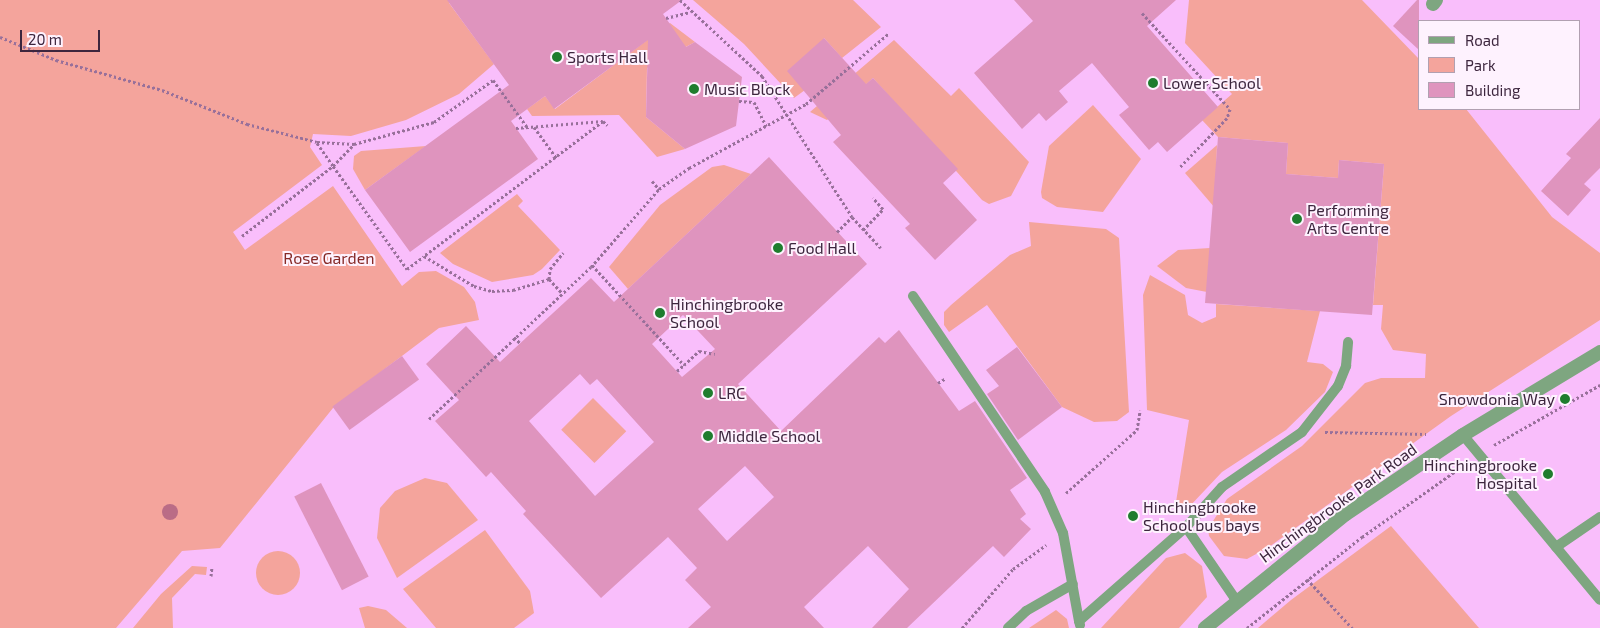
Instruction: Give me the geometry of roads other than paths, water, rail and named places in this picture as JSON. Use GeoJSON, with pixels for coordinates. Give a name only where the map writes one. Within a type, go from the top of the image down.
{"type":"FeatureCollection","features":[{"type":"Feature","properties":{"kind":"street","name":"Hinchingbrooke Park Road"},"geometry":{"type":"LineString","coordinates":[[1205,628],[1236,600],[1346,514],[1463,435],[1600,352]]}},
{"type":"Feature","properties":{"kind":"lane"},"geometry":{"type":"LineString","coordinates":[[913,296],[1051,507],[1063,532],[1080,625]]}},
{"type":"Feature","properties":{"kind":"lane"},"geometry":{"type":"LineString","coordinates":[[1080,625],[1186,527],[1222,487],[1302,432],[1338,386],[1346,366],[1348,342]]}},
{"type":"Feature","properties":{"kind":"lane"},"geometry":{"type":"LineString","coordinates":[[1463,435],[1600,600]]}},
{"type":"Feature","properties":{"kind":"lane"},"geometry":{"type":"LineString","coordinates":[[1556,547],[1600,517]]}},
{"type":"Feature","properties":{"kind":"lane"},"geometry":{"type":"LineString","coordinates":[[1186,527],[1236,600]]}},
{"type":"Feature","properties":{"kind":"lane"},"geometry":{"type":"LineString","coordinates":[[1008,628],[1026,611],[1073,584]]}},
{"type":"Feature","properties":{"kind":"place","name":"Sports Hall"},"geometry":{"type":"Point","coordinates":[557,57]}},
{"type":"Feature","properties":{"kind":"place","name":"Lower School"},"geometry":{"type":"Point","coordinates":[1153,83]}},
{"type":"Feature","properties":{"kind":"place","name":"Music Block"},"geometry":{"type":"Point","coordinates":[694,89]}},
{"type":"Feature","properties":{"kind":"place","name":"Performing Arts Centre"},"geometry":{"type":"Point","coordinates":[1297,219]}},
{"type":"Feature","properties":{"kind":"place","name":"Food Hall"},"geometry":{"type":"Point","coordinates":[778,248]}},
{"type":"Feature","properties":{"kind":"place","name":"Hinchingbrooke School"},"geometry":{"type":"Point","coordinates":[660,313]}},
{"type":"Feature","properties":{"kind":"place","name":"LRC"},"geometry":{"type":"Point","coordinates":[708,393]}},
{"type":"Feature","properties":{"kind":"place","name":"Snowdonia Way"},"geometry":{"type":"Point","coordinates":[1565,399]}},
{"type":"Feature","properties":{"kind":"place","name":"Middle School"},"geometry":{"type":"Point","coordinates":[708,436]}},
{"type":"Feature","properties":{"kind":"place","name":"Hinchingbrooke Hospital"},"geometry":{"type":"Point","coordinates":[1548,474]}},
{"type":"Feature","properties":{"kind":"place","name":"Hinchingbrooke School bus bays"},"geometry":{"type":"Point","coordinates":[1133,516]}},
{"type":"Feature","properties":{"kind":"park label","name":"Rose Garden"},"geometry":{"type":"Point","coordinates":[329,258]}}]}
